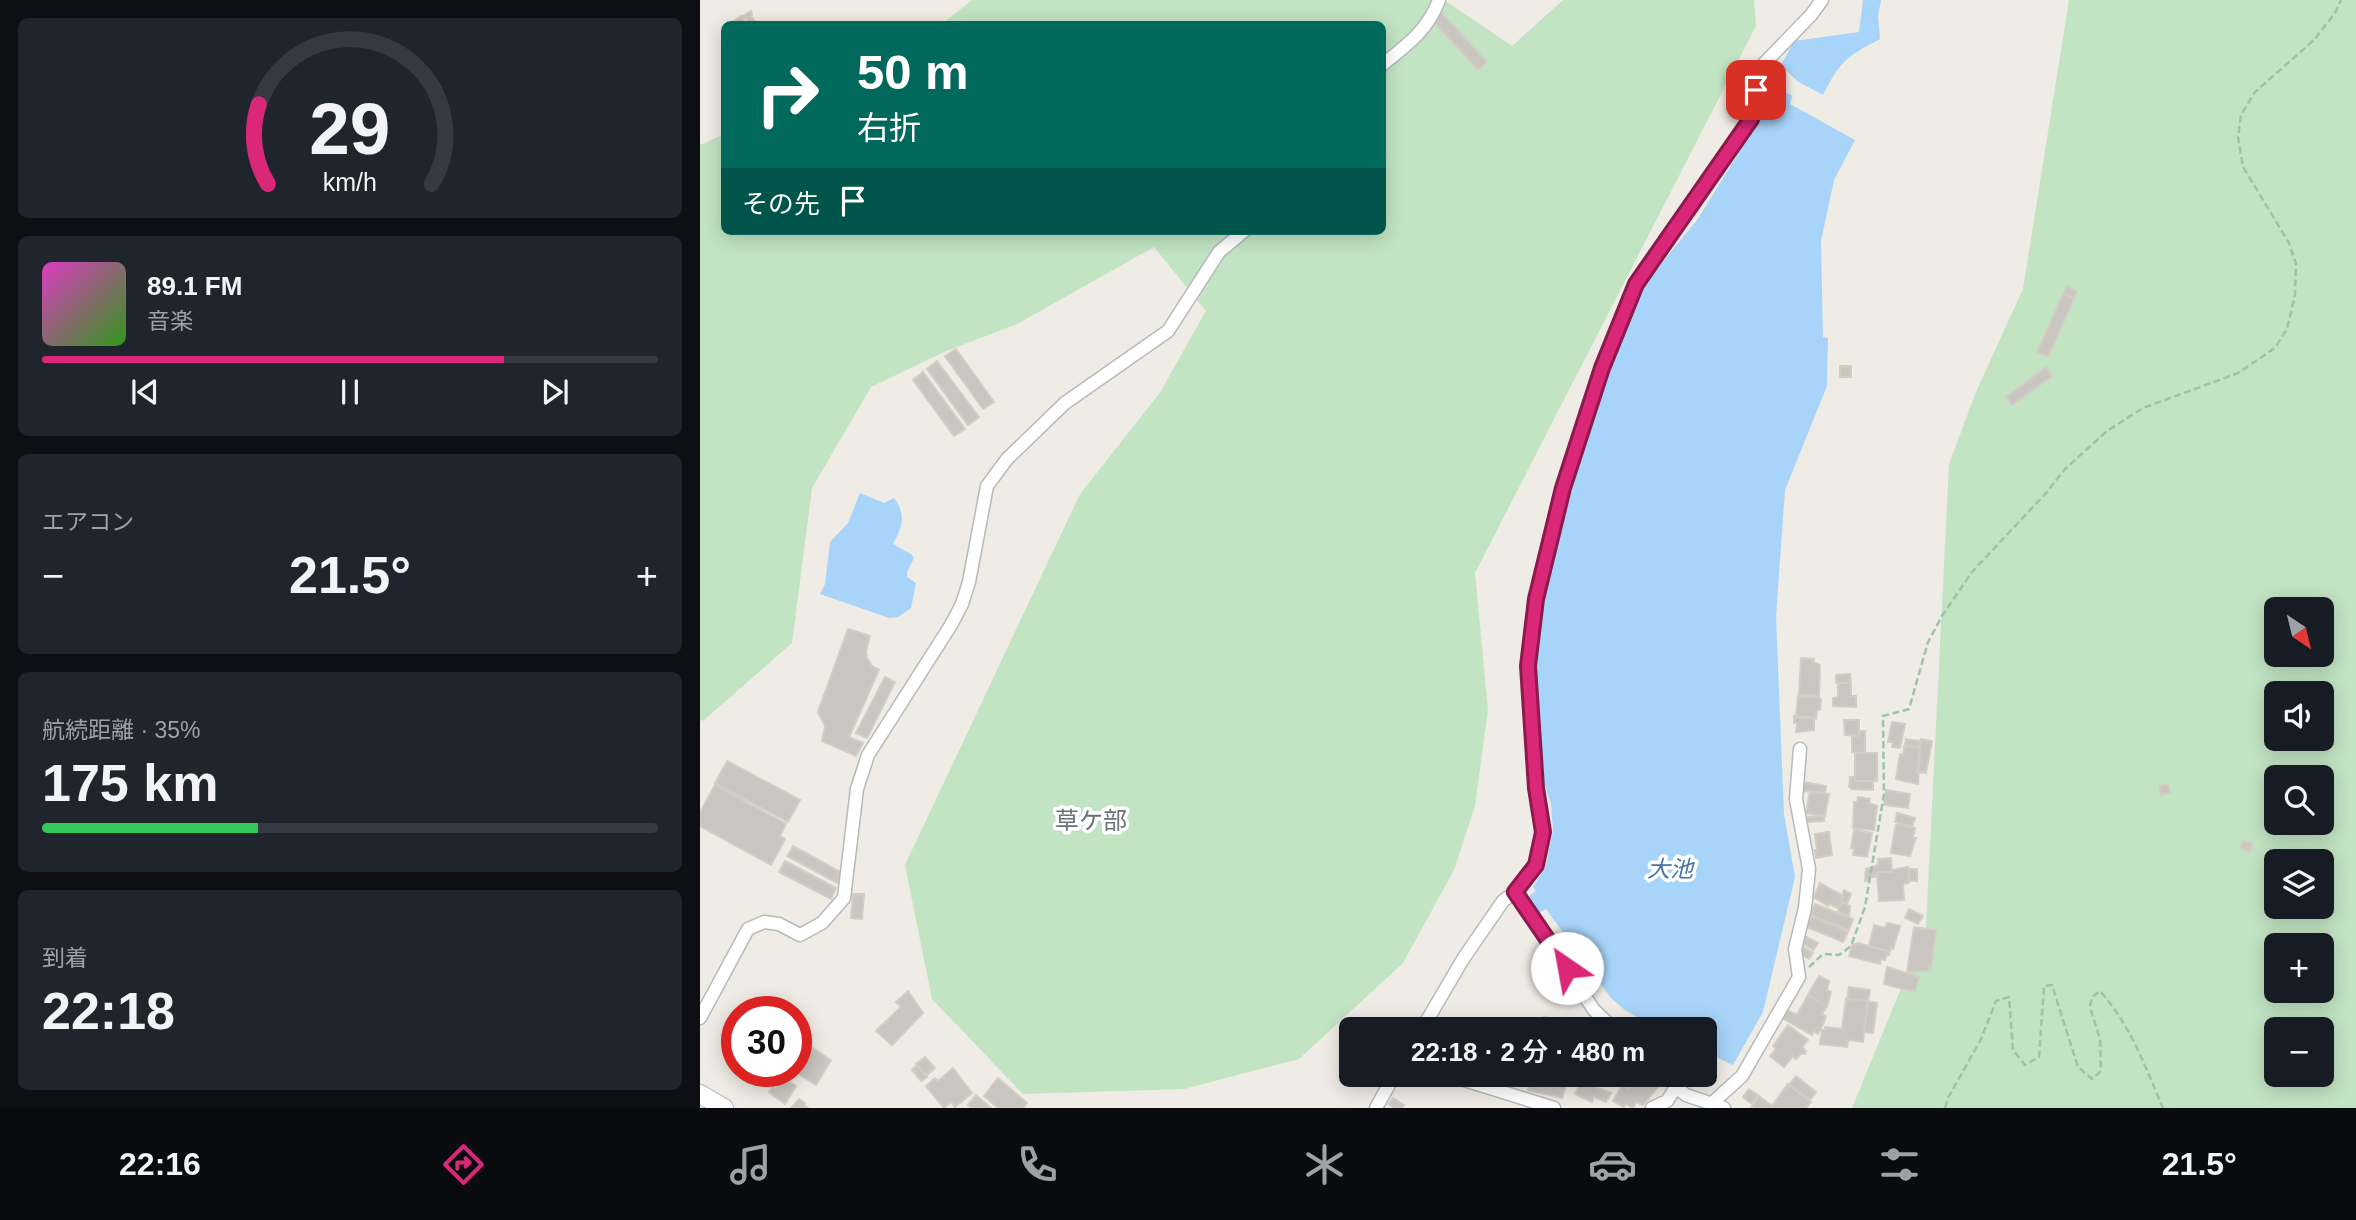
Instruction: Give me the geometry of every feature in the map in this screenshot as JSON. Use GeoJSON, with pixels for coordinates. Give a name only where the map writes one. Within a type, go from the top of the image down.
{"type":"FeatureCollection","features":[{"type":"Feature","properties":{"kind":"main road"},"geometry":{"type":"LineString","coordinates":[[700,1094],[724,1108]]}},
{"type":"Feature","properties":{"kind":"street"},"geometry":{"type":"LineString","coordinates":[[1386,62],[1418,36],[1433,17],[1439,0]]}},
{"type":"Feature","properties":{"kind":"street"},"geometry":{"type":"LineString","coordinates":[[1429,1017],[1463,959],[1503,901],[1515,892],[1536,865],[1543,832],[1536,788],[1528,666],[1536,599],[1563,488],[1602,368],[1636,284],[1751,119],[1756,108],[1755,73],[1822,0]]}},
{"type":"Feature","properties":{"kind":"street"},"geometry":{"type":"LineString","coordinates":[[700,1018],[748,929],[764,922],[779,924],[800,935],[822,923],[844,898],[857,789],[868,755],[945,636],[962,604],[969,582],[987,486],[1007,459],[1065,403],[1168,331],[1219,252],[1239,235]]}},
{"type":"Feature","properties":{"kind":"street"},"geometry":{"type":"LineString","coordinates":[[1651,1108],[1667,1101],[1676,1087],[1686,1095],[1717,1106],[1742,1076],[1799,976],[1795,949],[1805,908],[1809,869],[1796,799],[1800,749]]}},
{"type":"Feature","properties":{"kind":"street"},"geometry":{"type":"LineString","coordinates":[[1515,892],[1601,1017]]}},
{"type":"Feature","properties":{"kind":"street"},"geometry":{"type":"LineString","coordinates":[[1376,1108],[1388,1087]]}},
{"type":"Feature","properties":{"kind":"street"},"geometry":{"type":"LineString","coordinates":[[1487,1087],[1554,1108]]}},
{"type":"Feature","properties":{"kind":"path"},"geometry":{"type":"LineString","coordinates":[[1799,976],[1823,954],[1839,955],[1851,946],[1865,907],[1884,794],[1883,716],[1909,709],[1928,642],[1972,572],[2048,492],[2065,469],[2108,432],[2144,408],[2238,373],[2276,348],[2287,329],[2295,295],[2296,264],[2289,243],[2244,167],[2238,137],[2241,115],[2255,92],[2314,40],[2335,13],[2341,0]]}},
{"type":"Feature","properties":{"kind":"path"},"geometry":{"type":"LineString","coordinates":[[1945,1108],[1981,1039],[1996,1001],[2009,997],[2013,1050],[2025,1065],[2039,1057],[2044,986],[2052,985],[2078,1067],[2092,1079],[2101,1071],[2100,1039],[2090,1007],[2092,996],[2101,991],[2118,1010],[2138,1046],[2163,1108]]}},
{"type":"Feature","properties":{"kind":"green space"},"geometry":{"type":"Polygon","coordinates":[[[972,0],[1444,0],[1512,46],[1563,0],[1754,0],[1756,26],[1475,573],[1488,710],[1475,806],[1454,870],[1403,963],[1344,1017],[1339,1017],[1339,1022],[1299,1059],[1184,1089],[1023,1094],[932,999],[905,865],[1080,494],[1159,394],[1206,311],[1154,247],[1017,324],[944,352],[871,387],[812,488],[792,643],[703,721],[700,719],[700,145],[721,135],[721,235],[1386,235],[1386,21],[946,21],[972,0]]]}},
{"type":"Feature","properties":{"kind":"green space"},"geometry":{"type":"Polygon","coordinates":[[[2069,0],[2356,0],[2356,1108],[1852,1108],[1926,927],[1949,464],[1976,392],[2023,289],[2069,0]]]}},
{"type":"Feature","properties":{"kind":"water"},"geometry":{"type":"Polygon","coordinates":[[[1863,0],[1881,0],[1878,16],[1880,39],[1859,50],[1846,61],[1823,95],[1797,81],[1781,65],[1794,41],[1859,32],[1863,0]]]}},
{"type":"Feature","properties":{"kind":"water","name":"大池"},"geometry":{"type":"Polygon","coordinates":[[[1784,91],[1792,96],[1790,104],[1855,140],[1834,180],[1821,241],[1823,337],[1828,338],[1827,386],[1785,490],[1776,616],[1784,814],[1795,877],[1763,1012],[1733,1065],[1717,1058],[1717,1017],[1636,1017],[1625,1010],[1611,998],[1546,909],[1537,914],[1527,897],[1536,891],[1533,887],[1546,866],[1553,830],[1551,804],[1540,770],[1536,662],[1546,588],[1594,407],[1639,291],[1697,220],[1757,124],[1784,91]]]}},
{"type":"Feature","properties":{"kind":"water"},"geometry":{"type":"Polygon","coordinates":[[[860,493],[884,503],[894,498],[901,510],[901,526],[893,544],[914,558],[907,577],[916,583],[911,608],[898,617],[889,618],[820,594],[825,584],[830,542],[848,523],[860,493]]]}},
{"type":"Feature","properties":{"kind":"building"},"geometry":{"type":"Polygon","coordinates":[[[751,11],[750,16],[755,21],[748,21],[743,16],[751,11]]]}},
{"type":"Feature","properties":{"kind":"building"},"geometry":{"type":"Polygon","coordinates":[[[1440,11],[1487,62],[1478,70],[1431,19],[1440,11]]]}},
{"type":"Feature","properties":{"kind":"building"},"geometry":{"type":"Polygon","coordinates":[[[2067,286],[2077,291],[2074,298],[2064,293],[2067,286]]]}},
{"type":"Feature","properties":{"kind":"building"},"geometry":{"type":"Polygon","coordinates":[[[2063,294],[2074,299],[2048,357],[2037,352],[2063,294]]]}},
{"type":"Feature","properties":{"kind":"building"},"geometry":{"type":"Polygon","coordinates":[[[956,349],[994,402],[983,409],[945,356],[956,349]]]}},
{"type":"Feature","properties":{"kind":"building"},"geometry":{"type":"Polygon","coordinates":[[[937,361],[979,417],[968,425],[927,369],[937,361]]]}},
{"type":"Feature","properties":{"kind":"building"},"geometry":{"type":"Polygon","coordinates":[[[1840,366],[1851,366],[1851,377],[1840,377],[1840,366]]]}},
{"type":"Feature","properties":{"kind":"building"},"geometry":{"type":"Polygon","coordinates":[[[2046,367],[2052,376],[2012,405],[2006,397],[2046,367]]]}},
{"type":"Feature","properties":{"kind":"building"},"geometry":{"type":"Polygon","coordinates":[[[923,372],[965,429],[954,436],[913,380],[923,372]]]}},
{"type":"Feature","properties":{"kind":"building"},"geometry":{"type":"Polygon","coordinates":[[[848,629],[870,636],[867,658],[872,666],[879,670],[849,737],[863,743],[856,756],[822,741],[825,726],[818,712],[848,629]]]}},
{"type":"Feature","properties":{"kind":"building"},"geometry":{"type":"Polygon","coordinates":[[[1801,658],[1814,659],[1813,662],[1820,665],[1819,696],[1799,695],[1801,658]]]}},
{"type":"Feature","properties":{"kind":"building"},"geometry":{"type":"Polygon","coordinates":[[[1850,674],[1851,683],[1836,683],[1836,675],[1850,674]]]}},
{"type":"Feature","properties":{"kind":"building"},"geometry":{"type":"Polygon","coordinates":[[[885,677],[895,682],[867,738],[856,733],[885,677]]]}},
{"type":"Feature","properties":{"kind":"building"},"geometry":{"type":"Polygon","coordinates":[[[1838,683],[1851,683],[1851,696],[1856,696],[1856,707],[1833,706],[1833,698],[1838,697],[1838,683]]]}},
{"type":"Feature","properties":{"kind":"building"},"geometry":{"type":"Polygon","coordinates":[[[1798,696],[1819,697],[1820,710],[1817,710],[1816,719],[1796,717],[1798,696]]]}},
{"type":"Feature","properties":{"kind":"building"},"geometry":{"type":"Polygon","coordinates":[[[1794,716],[1814,718],[1814,730],[1796,732],[1797,723],[1794,723],[1794,716]]]}},
{"type":"Feature","properties":{"kind":"building"},"geometry":{"type":"Polygon","coordinates":[[[1844,720],[1859,720],[1859,736],[1845,735],[1844,720]]]}},
{"type":"Feature","properties":{"kind":"building"},"geometry":{"type":"Polygon","coordinates":[[[1892,722],[1905,724],[1900,748],[1892,747],[1893,742],[1888,742],[1892,722]]]}},
{"type":"Feature","properties":{"kind":"building"},"geometry":{"type":"Polygon","coordinates":[[[1859,731],[1865,731],[1865,753],[1852,752],[1852,736],[1859,736],[1859,731]]]}},
{"type":"Feature","properties":{"kind":"building"},"geometry":{"type":"Polygon","coordinates":[[[1906,739],[1919,741],[1919,747],[1905,745],[1906,739]]]}},
{"type":"Feature","properties":{"kind":"building"},"geometry":{"type":"Polygon","coordinates":[[[1921,739],[1932,741],[1926,773],[1917,772],[1921,739]]]}},
{"type":"Feature","properties":{"kind":"building"},"geometry":{"type":"Polygon","coordinates":[[[1904,746],[1920,748],[1918,784],[1896,779],[1904,746]]]}},
{"type":"Feature","properties":{"kind":"building"},"geometry":{"type":"Polygon","coordinates":[[[1855,753],[1877,753],[1877,781],[1855,781],[1855,753]]]}},
{"type":"Feature","properties":{"kind":"building"},"geometry":{"type":"Polygon","coordinates":[[[727,761],[800,800],[788,822],[715,783],[727,761]]]}},
{"type":"Feature","properties":{"kind":"building"},"geometry":{"type":"Polygon","coordinates":[[[1850,777],[1855,777],[1855,781],[1873,781],[1873,790],[1852,789],[1849,787],[1850,777]]]}},
{"type":"Feature","properties":{"kind":"building"},"geometry":{"type":"Polygon","coordinates":[[[1803,782],[1826,786],[1825,793],[1802,791],[1803,782]]]}},
{"type":"Feature","properties":{"kind":"building"},"geometry":{"type":"Polygon","coordinates":[[[2168,784],[2170,793],[2161,795],[2159,786],[2168,784]]]}},
{"type":"Feature","properties":{"kind":"building"},"geometry":{"type":"Polygon","coordinates":[[[715,785],[786,824],[780,836],[785,839],[771,865],[700,826],[700,812],[715,785]]]}},
{"type":"Feature","properties":{"kind":"building"},"geometry":{"type":"Polygon","coordinates":[[[1886,790],[1910,794],[1908,808],[1884,805],[1886,790]]]}},
{"type":"Feature","properties":{"kind":"building"},"geometry":{"type":"Polygon","coordinates":[[[1810,791],[1829,794],[1825,816],[1806,813],[1810,791]]]}},
{"type":"Feature","properties":{"kind":"building"},"geometry":{"type":"Polygon","coordinates":[[[1858,797],[1870,799],[1869,803],[1877,806],[1874,830],[1853,828],[1854,802],[1857,802],[1858,797]]]}},
{"type":"Feature","properties":{"kind":"building"},"geometry":{"type":"Polygon","coordinates":[[[1897,813],[1915,818],[1912,827],[1895,822],[1897,813]]]}},
{"type":"Feature","properties":{"kind":"building"},"geometry":{"type":"Polygon","coordinates":[[[1824,816],[1824,821],[1805,822],[1805,817],[1824,816]]]}},
{"type":"Feature","properties":{"kind":"building"},"geometry":{"type":"Polygon","coordinates":[[[1896,824],[1915,828],[1913,838],[1916,838],[1910,856],[1891,853],[1896,824]]]}},
{"type":"Feature","properties":{"kind":"building"},"geometry":{"type":"Polygon","coordinates":[[[1854,830],[1872,833],[1867,857],[1853,855],[1854,848],[1851,848],[1854,830]]]}},
{"type":"Feature","properties":{"kind":"building"},"geometry":{"type":"Polygon","coordinates":[[[1829,832],[1832,855],[1816,858],[1815,834],[1829,832]]]}},
{"type":"Feature","properties":{"kind":"building"},"geometry":{"type":"Polygon","coordinates":[[[2243,840],[2253,844],[2250,852],[2240,848],[2243,840]]]}},
{"type":"Feature","properties":{"kind":"building"},"geometry":{"type":"Polygon","coordinates":[[[793,846],[842,873],[837,883],[787,856],[793,846]]]}},
{"type":"Feature","properties":{"kind":"building"},"geometry":{"type":"Polygon","coordinates":[[[1891,858],[1892,872],[1877,872],[1877,876],[1865,881],[1866,869],[1878,865],[1878,859],[1891,858]]]}},
{"type":"Feature","properties":{"kind":"building"},"geometry":{"type":"Polygon","coordinates":[[[785,861],[836,888],[831,899],[779,872],[785,861]]]}},
{"type":"Feature","properties":{"kind":"building"},"geometry":{"type":"Polygon","coordinates":[[[1908,867],[1909,883],[1903,884],[1904,900],[1879,901],[1877,872],[1892,872],[1908,867]]]}},
{"type":"Feature","properties":{"kind":"building"},"geometry":{"type":"Polygon","coordinates":[[[1909,869],[1917,869],[1917,881],[1909,881],[1909,869]]]}},
{"type":"Feature","properties":{"kind":"building"},"geometry":{"type":"Polygon","coordinates":[[[1820,883],[1843,896],[1838,908],[1829,904],[1828,906],[1814,897],[1820,883]]]}},
{"type":"Feature","properties":{"kind":"building"},"geometry":{"type":"Polygon","coordinates":[[[1844,890],[1851,894],[1847,904],[1841,901],[1844,890]]]}},
{"type":"Feature","properties":{"kind":"building"},"geometry":{"type":"Polygon","coordinates":[[[853,894],[864,894],[862,919],[851,918],[853,894]]]}},
{"type":"Feature","properties":{"kind":"building"},"geometry":{"type":"Polygon","coordinates":[[[1841,902],[1850,906],[1849,916],[1838,912],[1841,902]]]}},
{"type":"Feature","properties":{"kind":"building"},"geometry":{"type":"Polygon","coordinates":[[[1815,904],[1853,919],[1849,930],[1811,915],[1815,904]]]}},
{"type":"Feature","properties":{"kind":"building"},"geometry":{"type":"Polygon","coordinates":[[[1909,909],[1923,916],[1918,924],[1905,918],[1909,909]]]}},
{"type":"Feature","properties":{"kind":"building"},"geometry":{"type":"Polygon","coordinates":[[[1811,916],[1848,932],[1843,942],[1807,927],[1811,916]]]}},
{"type":"Feature","properties":{"kind":"building"},"geometry":{"type":"Polygon","coordinates":[[[1887,923],[1900,926],[1889,955],[1888,951],[1869,946],[1874,925],[1885,928],[1887,923]]]}},
{"type":"Feature","properties":{"kind":"building"},"geometry":{"type":"Polygon","coordinates":[[[1914,927],[1936,930],[1929,971],[1907,972],[1914,927]]]}},
{"type":"Feature","properties":{"kind":"building"},"geometry":{"type":"Polygon","coordinates":[[[1803,935],[1818,943],[1813,950],[1799,941],[1803,935]]]}},
{"type":"Feature","properties":{"kind":"building"},"geometry":{"type":"Polygon","coordinates":[[[1858,943],[1888,951],[1885,960],[1881,959],[1880,964],[1849,956],[1852,945],[1858,943]]]}},
{"type":"Feature","properties":{"kind":"building"},"geometry":{"type":"Polygon","coordinates":[[[1802,946],[1813,953],[1809,959],[1798,952],[1802,946]]]}},
{"type":"Feature","properties":{"kind":"building"},"geometry":{"type":"Polygon","coordinates":[[[1887,967],[1919,977],[1915,992],[1884,984],[1887,967]]]}},
{"type":"Feature","properties":{"kind":"building"},"geometry":{"type":"Polygon","coordinates":[[[1819,976],[1829,981],[1827,990],[1831,992],[1827,1006],[1808,995],[1819,976]]]}},
{"type":"Feature","properties":{"kind":"building"},"geometry":{"type":"Polygon","coordinates":[[[1849,987],[1870,990],[1868,1001],[1847,999],[1849,987]]]}},
{"type":"Feature","properties":{"kind":"building"},"geometry":{"type":"Polygon","coordinates":[[[908,991],[923,1013],[892,1045],[876,1031],[901,1007],[896,1002],[908,991]]]}},
{"type":"Feature","properties":{"kind":"building"},"geometry":{"type":"Polygon","coordinates":[[[1808,995],[1827,1006],[1822,1014],[1826,1016],[1818,1034],[1814,1031],[1812,1035],[1782,1018],[1787,1010],[1797,1015],[1808,995]]]}},
{"type":"Feature","properties":{"kind":"building"},"geometry":{"type":"Polygon","coordinates":[[[1846,999],[1868,1001],[1863,1042],[1848,1040],[1847,1047],[1820,1044],[1825,1027],[1842,1029],[1846,999]]]}},
{"type":"Feature","properties":{"kind":"building"},"geometry":{"type":"Polygon","coordinates":[[[1868,1001],[1877,1003],[1873,1033],[1864,1032],[1868,1001]]]}},
{"type":"Feature","properties":{"kind":"building"},"geometry":{"type":"Polygon","coordinates":[[[1788,1025],[1808,1040],[1802,1047],[1806,1051],[1805,1054],[1796,1059],[1793,1056],[1784,1067],[1770,1056],[1776,1049],[1773,1046],[1788,1025]]]}},
{"type":"Feature","properties":{"kind":"building"},"geometry":{"type":"Polygon","coordinates":[[[812,1048],[831,1060],[816,1085],[812,1082],[812,1048]]]}},
{"type":"Feature","properties":{"kind":"building"},"geometry":{"type":"Polygon","coordinates":[[[925,1057],[935,1068],[926,1076],[916,1064],[925,1057]]]}},
{"type":"Feature","properties":{"kind":"building"},"geometry":{"type":"Polygon","coordinates":[[[917,1065],[927,1077],[921,1081],[912,1070],[917,1065]]]}},
{"type":"Feature","properties":{"kind":"building"},"geometry":{"type":"Polygon","coordinates":[[[953,1068],[972,1093],[955,1107],[951,1102],[944,1108],[926,1086],[935,1078],[938,1081],[953,1068]]]}},
{"type":"Feature","properties":{"kind":"building"},"geometry":{"type":"Polygon","coordinates":[[[1796,1076],[1816,1092],[1810,1100],[1789,1085],[1796,1076]]]}},
{"type":"Feature","properties":{"kind":"building"},"geometry":{"type":"Polygon","coordinates":[[[998,1078],[1027,1103],[1023,1108],[998,1108],[984,1096],[998,1078]]]}},
{"type":"Feature","properties":{"kind":"building"},"geometry":{"type":"Polygon","coordinates":[[[1788,1084],[1811,1102],[1806,1108],[1772,1106],[1788,1084]]]}},
{"type":"Feature","properties":{"kind":"building"},"geometry":{"type":"Polygon","coordinates":[[[773,1087],[795,1087],[785,1104],[769,1092],[773,1087]]]}},
{"type":"Feature","properties":{"kind":"building"},"geometry":{"type":"Polygon","coordinates":[[[1529,1087],[1565,1087],[1562,1098],[1528,1090],[1529,1087]]]}},
{"type":"Feature","properties":{"kind":"building"},"geometry":{"type":"Polygon","coordinates":[[[1578,1087],[1595,1087],[1611,1093],[1606,1102],[1594,1097],[1592,1102],[1575,1094],[1578,1087]]]}},
{"type":"Feature","properties":{"kind":"building"},"geometry":{"type":"Polygon","coordinates":[[[1621,1087],[1658,1087],[1643,1105],[1636,1102],[1633,1108],[1613,1101],[1621,1087]]]}},
{"type":"Feature","properties":{"kind":"building"},"geometry":{"type":"Polygon","coordinates":[[[1749,1089],[1758,1095],[1752,1104],[1743,1097],[1749,1089]]]}},
{"type":"Feature","properties":{"kind":"building"},"geometry":{"type":"Polygon","coordinates":[[[976,1095],[991,1108],[971,1108],[968,1105],[976,1095]]]}},
{"type":"Feature","properties":{"kind":"building"},"geometry":{"type":"Polygon","coordinates":[[[1759,1096],[1772,1106],[1775,1108],[1751,1108],[1759,1096]]]}},
{"type":"Feature","properties":{"kind":"building"},"geometry":{"type":"Polygon","coordinates":[[[1393,1098],[1404,1105],[1402,1108],[1394,1108],[1389,1104],[1393,1098]]]}},
{"type":"Feature","properties":{"kind":"building"},"geometry":{"type":"Polygon","coordinates":[[[799,1099],[805,1103],[808,1108],[791,1108],[799,1099]]]}},
{"type":"Feature","properties":{"kind":"district","name":"草ケ部"},"geometry":{"type":"Point","coordinates":[1091,820]}},
{"type":"Feature","properties":{"kind":"route"},"geometry":{"type":"LineString","coordinates":[[1567,968],[1515,892],[1536,865],[1543,832],[1536,788],[1528,666],[1536,599],[1563,488],[1602,368],[1636,284],[1751,119],[1756,108],[1756,90]]}}]}
